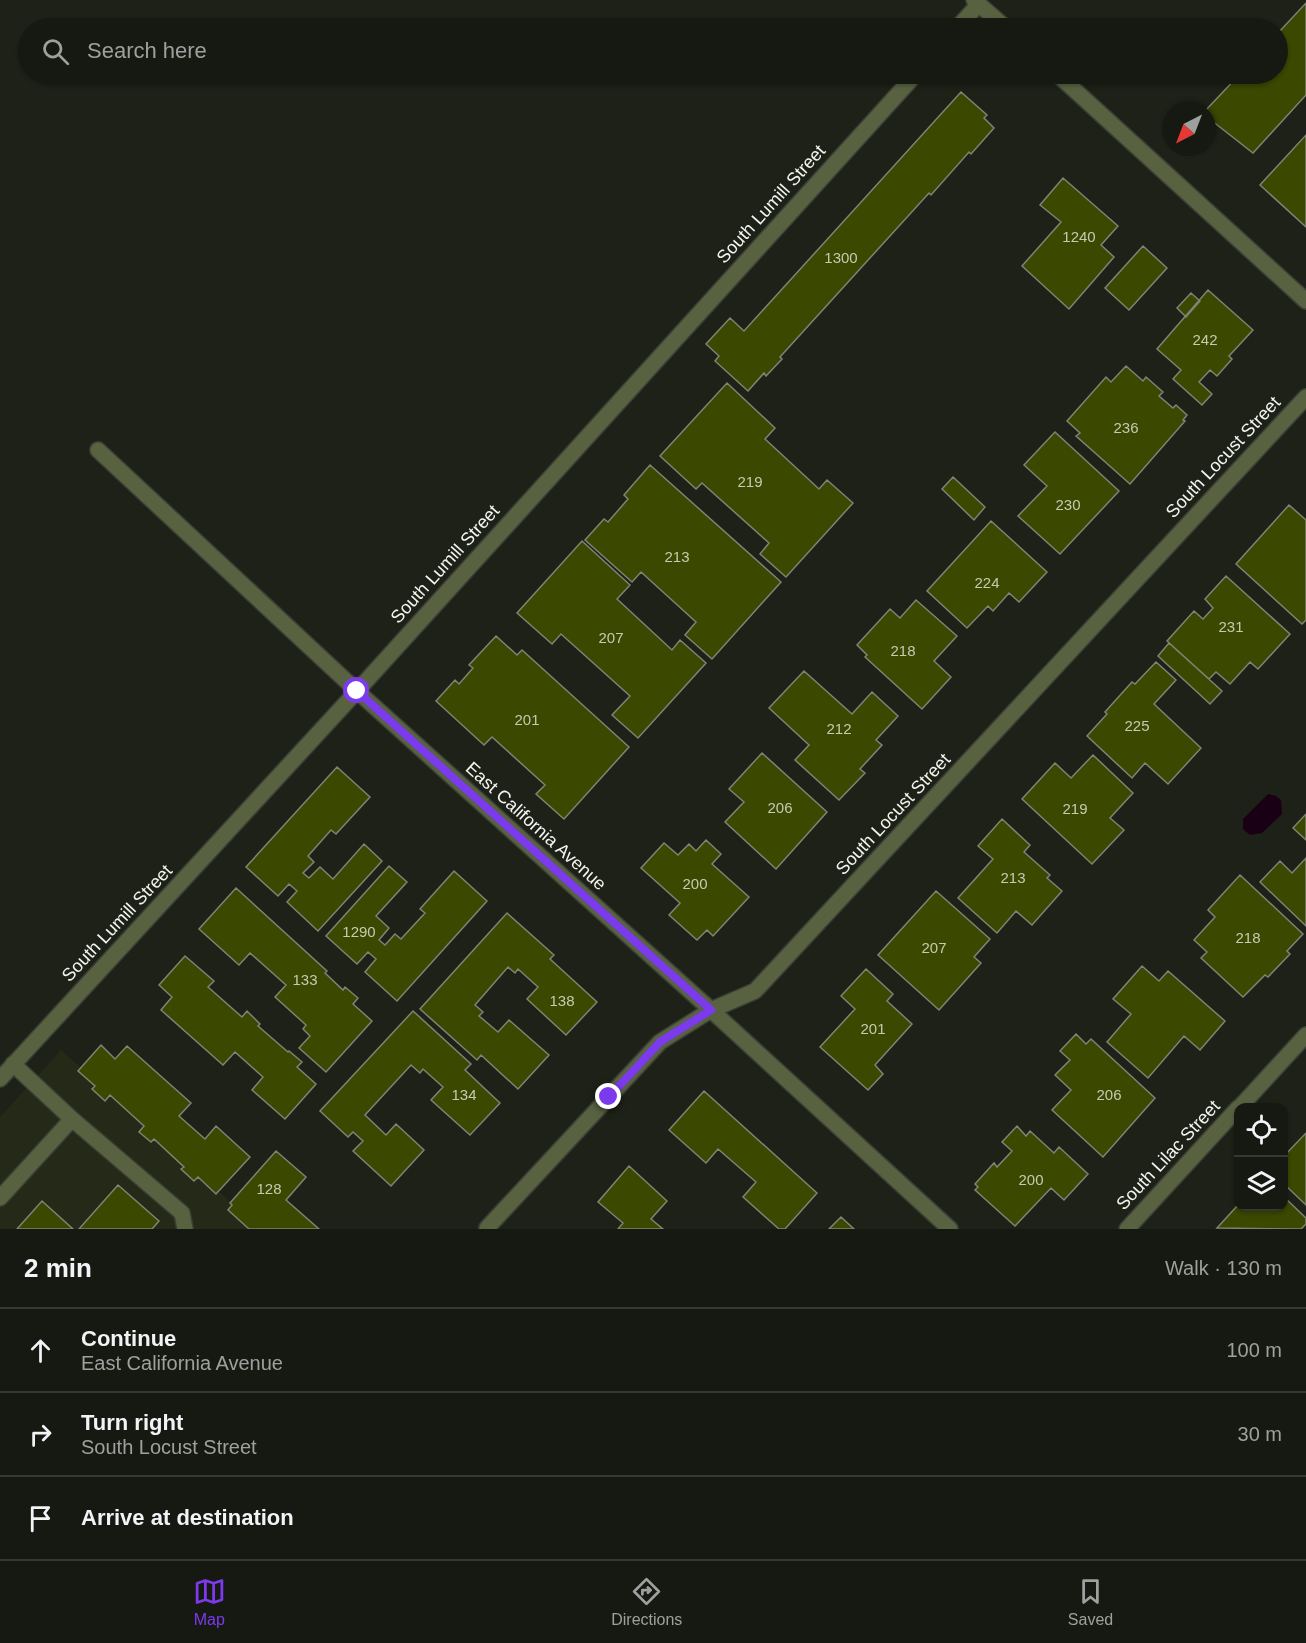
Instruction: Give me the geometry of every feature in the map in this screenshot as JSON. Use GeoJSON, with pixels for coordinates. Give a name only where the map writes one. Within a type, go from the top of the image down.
{"type":"FeatureCollection","features":[{"type":"Feature","properties":{"kind":"street"},"geometry":{"type":"LineString","coordinates":[[964,18],[976,2],[994,18]]}},
{"type":"Feature","properties":{"kind":"street","name":"South Lumill Street"},"geometry":{"type":"LineString","coordinates":[[0,1078],[357,691],[907,84]]}},
{"type":"Feature","properties":{"kind":"street"},"geometry":{"type":"LineString","coordinates":[[1068,84],[1306,301]]}},
{"type":"Feature","properties":{"kind":"street","name":"South Locust Street"},"geometry":{"type":"LineString","coordinates":[[487,1228],[660,1042],[711,1010],[755,991],[1306,397]]}},
{"type":"Feature","properties":{"kind":"street","name":"East California Avenue"},"geometry":{"type":"LineString","coordinates":[[98,450],[357,691],[950,1229]]}},
{"type":"Feature","properties":{"kind":"street","name":"South Lilac Street"},"geometry":{"type":"LineString","coordinates":[[1244,1103],[1306,1035]]}},
{"type":"Feature","properties":{"kind":"street"},"geometry":{"type":"LineString","coordinates":[[13,1064],[72,1119],[182,1213],[185,1229]]}},
{"type":"Feature","properties":{"kind":"street","name":"South Lilac Street"},"geometry":{"type":"LineString","coordinates":[[1127,1229],[1234,1113]]}},
{"type":"Feature","properties":{"kind":"street"},"geometry":{"type":"LineString","coordinates":[[0,1198],[72,1119]]}},
{"type":"Feature","properties":{"kind":"shaded area"},"geometry":{"type":"Polygon","coordinates":[[[1268,794],[1281,800],[1282,814],[1262,833],[1250,835],[1243,829],[1243,819],[1268,794]]]}},
{"type":"Feature","properties":{"kind":"shaded area"},"geometry":{"type":"Polygon","coordinates":[[[61,1050],[261,1229],[0,1229],[0,1117],[61,1050]]]}},
{"type":"Feature","properties":{"kind":"building"},"geometry":{"type":"Polygon","coordinates":[[[1306,3],[1306,95],[1253,153],[1216,124],[1216,102],[1214,102],[1231,84],[1288,84],[1288,22],[1306,3]]]}},
{"type":"Feature","properties":{"kind":"building"},"geometry":{"type":"Polygon","coordinates":[[[961,92],[987,115],[984,118],[994,128],[931,195],[929,193],[780,357],[782,359],[766,376],[764,373],[748,391],[715,361],[719,356],[706,344],[730,318],[744,331],[961,92]]]}},
{"type":"Feature","properties":{"kind":"building"},"geometry":{"type":"Polygon","coordinates":[[[1306,135],[1306,227],[1260,185],[1306,135]]]}},
{"type":"Feature","properties":{"kind":"building"},"geometry":{"type":"Polygon","coordinates":[[[1063,178],[1118,226],[1101,245],[1114,257],[1069,309],[1022,266],[1061,222],[1040,205],[1063,178]]]}},
{"type":"Feature","properties":{"kind":"building"},"geometry":{"type":"Polygon","coordinates":[[[1143,246],[1167,268],[1129,310],[1105,288],[1143,246]]]}},
{"type":"Feature","properties":{"kind":"building"},"geometry":{"type":"Polygon","coordinates":[[[1208,290],[1253,330],[1229,356],[1232,359],[1217,376],[1210,370],[1199,382],[1212,394],[1202,405],[1173,379],[1181,370],[1157,349],[1208,290]]]}},
{"type":"Feature","properties":{"kind":"building"},"geometry":{"type":"Polygon","coordinates":[[[1191,293],[1200,301],[1186,317],[1177,308],[1191,293]]]}},
{"type":"Feature","properties":{"kind":"building"},"geometry":{"type":"Polygon","coordinates":[[[1126,366],[1143,381],[1146,377],[1163,392],[1159,396],[1173,408],[1176,405],[1187,415],[1183,420],[1185,421],[1130,484],[1076,436],[1080,433],[1067,421],[1106,377],[1111,382],[1126,366]]]}},
{"type":"Feature","properties":{"kind":"building"},"geometry":{"type":"Polygon","coordinates":[[[727,383],[775,428],[765,439],[819,489],[827,480],[853,503],[786,577],[760,554],[769,543],[702,483],[696,489],[660,456],[727,383]]]}},
{"type":"Feature","properties":{"kind":"building"},"geometry":{"type":"Polygon","coordinates":[[[1055,432],[1119,491],[1060,554],[1018,516],[1047,486],[1024,465],[1055,432]]]}},
{"type":"Feature","properties":{"kind":"building"},"geometry":{"type":"Polygon","coordinates":[[[650,465],[781,582],[712,659],[685,635],[696,622],[641,572],[632,582],[585,540],[604,519],[608,522],[628,499],[624,495],[650,465]]]}},
{"type":"Feature","properties":{"kind":"building"},"geometry":{"type":"Polygon","coordinates":[[[953,477],[985,507],[974,520],[942,489],[953,477]]]}},
{"type":"Feature","properties":{"kind":"building"},"geometry":{"type":"Polygon","coordinates":[[[1289,505],[1306,520],[1306,620],[1302,624],[1236,564],[1289,505]]]}},
{"type":"Feature","properties":{"kind":"building"},"geometry":{"type":"Polygon","coordinates":[[[991,521],[1047,572],[1019,602],[1009,593],[993,611],[988,606],[967,628],[927,591],[991,521]]]}},
{"type":"Feature","properties":{"kind":"building"},"geometry":{"type":"Polygon","coordinates":[[[582,541],[630,585],[617,599],[672,650],[680,640],[706,663],[638,738],[612,715],[630,696],[561,634],[552,644],[517,613],[582,541]]]}},
{"type":"Feature","properties":{"kind":"building"},"geometry":{"type":"Polygon","coordinates":[[[1226,576],[1290,634],[1258,669],[1250,662],[1230,684],[1216,672],[1209,679],[1167,641],[1194,611],[1203,619],[1213,608],[1205,599],[1226,576]]]}},
{"type":"Feature","properties":{"kind":"building"},"geometry":{"type":"Polygon","coordinates":[[[916,600],[957,636],[934,661],[951,677],[922,709],[865,657],[867,655],[857,645],[890,609],[900,618],[916,600]]]}},
{"type":"Feature","properties":{"kind":"building"},"geometry":{"type":"Polygon","coordinates":[[[496,636],[517,655],[522,650],[629,747],[564,819],[536,794],[545,785],[492,737],[484,745],[436,701],[455,680],[459,684],[473,668],[469,665],[496,636]]]}},
{"type":"Feature","properties":{"kind":"building"},"geometry":{"type":"Polygon","coordinates":[[[1169,643],[1222,691],[1210,704],[1158,656],[1169,643]]]}},
{"type":"Feature","properties":{"kind":"building"},"geometry":{"type":"Polygon","coordinates":[[[1156,662],[1176,680],[1154,704],[1201,748],[1168,784],[1145,763],[1132,778],[1087,736],[1132,682],[1135,684],[1156,662]]]}},
{"type":"Feature","properties":{"kind":"building"},"geometry":{"type":"Polygon","coordinates":[[[804,671],[852,714],[872,692],[898,716],[876,740],[882,745],[860,769],[865,773],[839,800],[795,760],[809,745],[769,708],[804,671]]]}},
{"type":"Feature","properties":{"kind":"building"},"geometry":{"type":"Polygon","coordinates":[[[762,753],[827,812],[776,869],[725,822],[744,802],[729,789],[762,753]]]}},
{"type":"Feature","properties":{"kind":"building"},"geometry":{"type":"Polygon","coordinates":[[[1093,755],[1133,793],[1110,818],[1124,830],[1092,864],[1022,799],[1055,763],[1071,778],[1093,755]]]}},
{"type":"Feature","properties":{"kind":"building"},"geometry":{"type":"Polygon","coordinates":[[[337,767],[370,797],[336,834],[331,830],[308,856],[314,862],[303,873],[309,878],[320,867],[333,879],[364,844],[382,861],[318,931],[287,902],[297,891],[289,884],[278,896],[246,867],[337,767]]]}},
{"type":"Feature","properties":{"kind":"building"},"geometry":{"type":"Polygon","coordinates":[[[1306,814],[1306,840],[1293,828],[1306,814]]]}},
{"type":"Feature","properties":{"kind":"building"},"geometry":{"type":"Polygon","coordinates":[[[1002,819],[1030,845],[1024,852],[1050,875],[1047,878],[1062,891],[1032,925],[1016,911],[997,933],[958,898],[993,859],[978,846],[1002,819]]]}},
{"type":"Feature","properties":{"kind":"building"},"geometry":{"type":"Polygon","coordinates":[[[706,840],[721,854],[712,864],[749,897],[713,936],[707,930],[697,940],[669,915],[680,903],[641,868],[664,843],[678,855],[689,844],[696,851],[706,840]]]}},
{"type":"Feature","properties":{"kind":"building"},"geometry":{"type":"Polygon","coordinates":[[[1306,858],[1306,926],[1260,882],[1280,861],[1292,873],[1306,858]]]}},
{"type":"Feature","properties":{"kind":"building"},"geometry":{"type":"Polygon","coordinates":[[[389,866],[407,882],[376,916],[389,928],[379,940],[385,945],[395,934],[401,939],[425,913],[420,909],[454,871],[487,901],[397,1001],[365,972],[376,959],[368,952],[357,964],[326,936],[389,866]]]}},
{"type":"Feature","properties":{"kind":"building"},"geometry":{"type":"Polygon","coordinates":[[[1240,875],[1303,934],[1287,951],[1290,954],[1268,977],[1265,975],[1243,997],[1201,958],[1207,952],[1194,940],[1215,917],[1208,910],[1240,875]]]}},
{"type":"Feature","properties":{"kind":"building"},"geometry":{"type":"Polygon","coordinates":[[[236,888],[327,971],[325,973],[343,990],[345,987],[358,998],[353,1004],[372,1021],[326,1072],[299,1048],[310,1036],[303,1029],[306,1025],[275,997],[286,985],[250,953],[239,965],[199,929],[236,888]]]}},
{"type":"Feature","properties":{"kind":"building"},"geometry":{"type":"Polygon","coordinates":[[[936,891],[990,939],[974,957],[981,963],[939,1010],[878,955],[936,891]]]}},
{"type":"Feature","properties":{"kind":"building"},"geometry":{"type":"Polygon","coordinates":[[[507,913],[554,955],[550,959],[597,1002],[566,1035],[527,999],[538,987],[518,969],[515,973],[508,967],[475,1005],[483,1012],[479,1016],[498,1032],[509,1020],[549,1055],[518,1089],[481,1055],[477,1060],[420,1009],[507,913]]]}},
{"type":"Feature","properties":{"kind":"building"},"geometry":{"type":"Polygon","coordinates":[[[185,956],[214,981],[208,987],[242,1017],[247,1011],[260,1024],[258,1026],[302,1062],[297,1067],[316,1084],[285,1119],[252,1090],[263,1077],[235,1052],[223,1065],[161,1010],[172,997],[159,985],[185,956]]]}},
{"type":"Feature","properties":{"kind":"building"},"geometry":{"type":"Polygon","coordinates":[[[1142,966],[1159,981],[1168,971],[1225,1021],[1200,1050],[1184,1036],[1148,1078],[1107,1042],[1131,1014],[1113,999],[1142,966]]]}},
{"type":"Feature","properties":{"kind":"building"},"geometry":{"type":"Polygon","coordinates":[[[866,969],[893,994],[887,1001],[912,1024],[875,1065],[883,1074],[868,1090],[820,1047],[855,1009],[841,996],[866,969]]]}},
{"type":"Feature","properties":{"kind":"building"},"geometry":{"type":"Polygon","coordinates":[[[413,1011],[471,1064],[465,1070],[500,1103],[470,1135],[431,1100],[443,1087],[423,1069],[420,1073],[411,1065],[365,1115],[386,1135],[396,1124],[424,1150],[391,1186],[353,1151],[363,1141],[353,1132],[348,1137],[320,1111],[413,1011]]]}},
{"type":"Feature","properties":{"kind":"building"},"geometry":{"type":"Polygon","coordinates":[[[1076,1034],[1086,1044],[1091,1039],[1155,1098],[1103,1157],[1052,1110],[1071,1090],[1055,1075],[1070,1060],[1060,1051],[1076,1034]]]}},
{"type":"Feature","properties":{"kind":"building"},"geometry":{"type":"Polygon","coordinates":[[[101,1045],[115,1059],[127,1046],[191,1103],[179,1116],[205,1139],[216,1126],[250,1157],[216,1194],[198,1177],[194,1181],[181,1169],[184,1167],[154,1139],[151,1142],[139,1132],[144,1126],[110,1095],[105,1101],[92,1089],[95,1086],[78,1071],[101,1045]]]}},
{"type":"Feature","properties":{"kind":"building"},"geometry":{"type":"Polygon","coordinates":[[[704,1091],[817,1193],[785,1229],[779,1229],[743,1197],[756,1182],[718,1149],[706,1163],[669,1130],[704,1091]]]}},
{"type":"Feature","properties":{"kind":"building"},"geometry":{"type":"Polygon","coordinates":[[[1017,1126],[1026,1136],[1030,1131],[1054,1153],[1059,1147],[1088,1174],[1064,1200],[1051,1188],[1015,1226],[975,1190],[978,1187],[975,1184],[994,1163],[997,1167],[1012,1151],[1002,1142],[1017,1126]]]}},
{"type":"Feature","properties":{"kind":"building"},"geometry":{"type":"Polygon","coordinates":[[[1306,1133],[1306,1205],[1288,1188],[1288,1152],[1306,1133]]]}},
{"type":"Feature","properties":{"kind":"building"},"geometry":{"type":"Polygon","coordinates":[[[276,1151],[306,1177],[286,1200],[319,1229],[249,1229],[228,1210],[232,1205],[230,1203],[276,1151]]]}},
{"type":"Feature","properties":{"kind":"building"},"geometry":{"type":"Polygon","coordinates":[[[629,1166],[667,1201],[651,1219],[663,1229],[618,1229],[623,1223],[598,1202],[629,1166]]]}},
{"type":"Feature","properties":{"kind":"building"},"geometry":{"type":"Polygon","coordinates":[[[118,1185],[159,1221],[152,1229],[79,1229],[118,1185]]]}},
{"type":"Feature","properties":{"kind":"building"},"geometry":{"type":"Polygon","coordinates":[[[42,1201],[73,1229],[17,1229],[42,1201]]]}},
{"type":"Feature","properties":{"kind":"building"},"geometry":{"type":"Polygon","coordinates":[[[1288,1201],[1306,1218],[1306,1224],[1301,1229],[1217,1228],[1234,1209],[1288,1211],[1288,1201]]]}},
{"type":"Feature","properties":{"kind":"building"},"geometry":{"type":"Polygon","coordinates":[[[841,1217],[854,1229],[829,1229],[841,1217]]]}},
{"type":"Feature","properties":{"kind":"route"},"geometry":{"type":"LineString","coordinates":[[357,691],[711,1010],[660,1042],[609,1097]]}}]}
